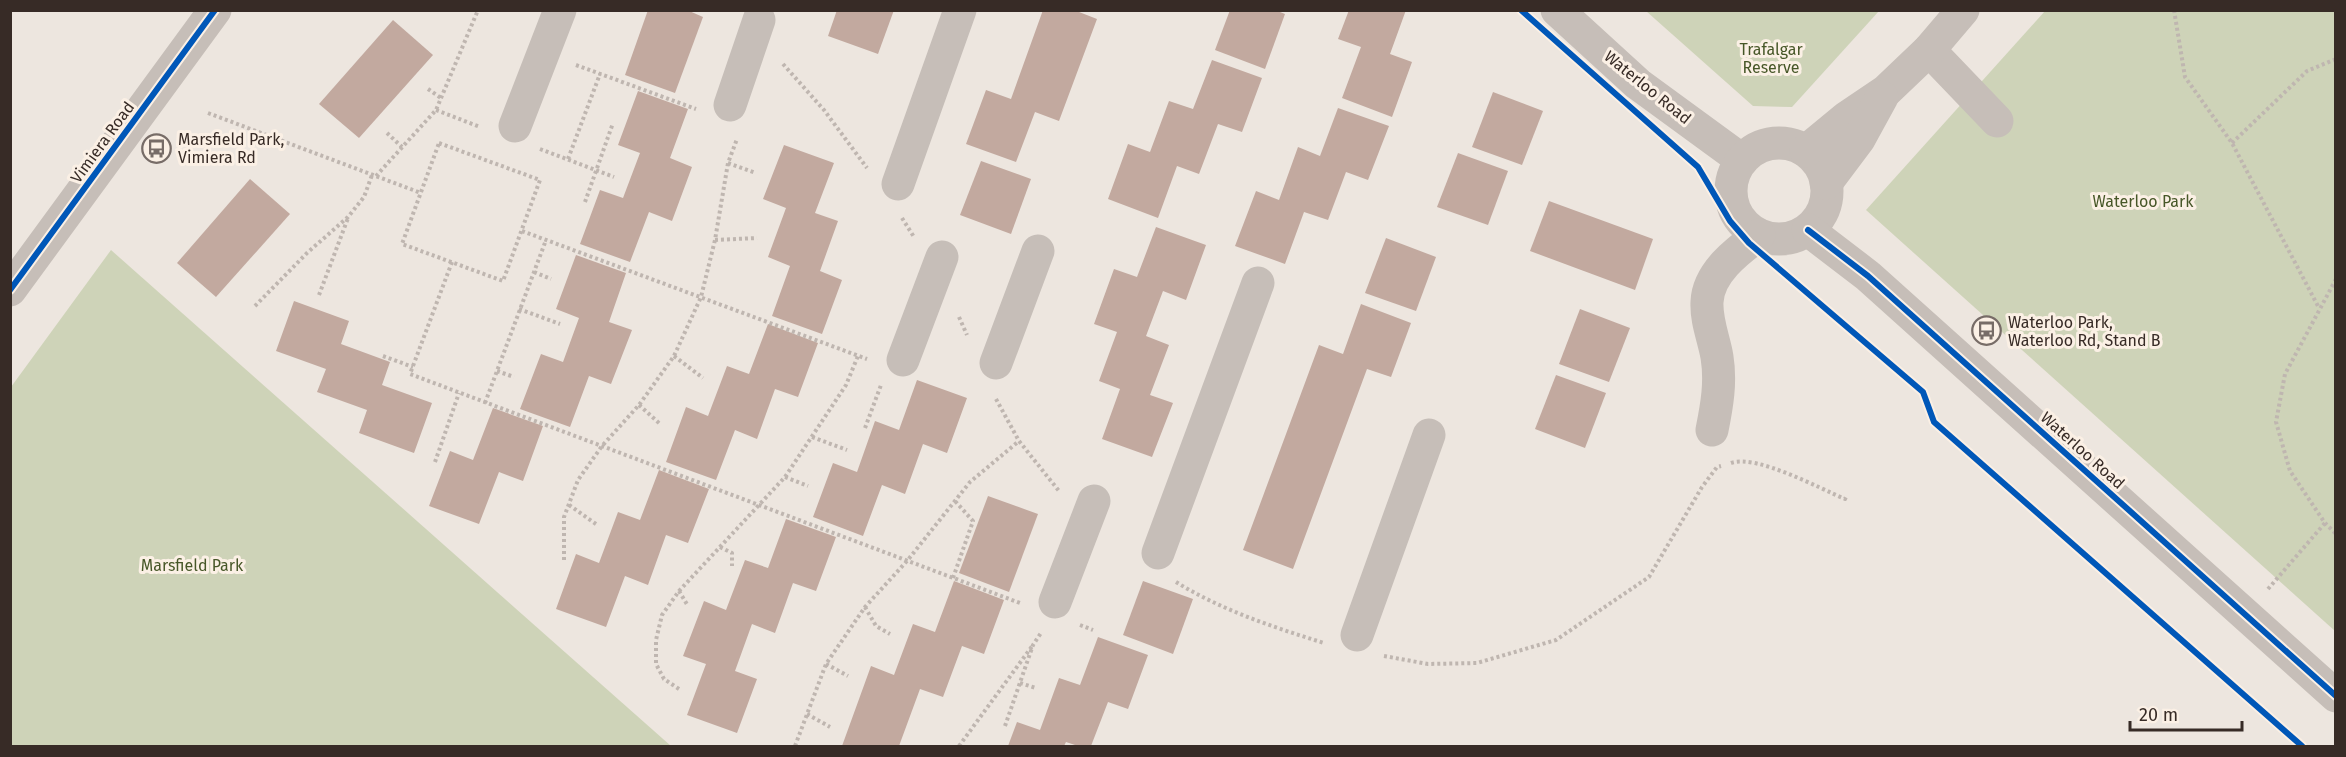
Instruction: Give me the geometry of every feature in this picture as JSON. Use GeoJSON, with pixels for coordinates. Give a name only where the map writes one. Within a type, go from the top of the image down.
{"type":"FeatureCollection","features":[{"type":"Feature","properties":{"kind":"street","name":"Vimiera Road"},"geometry":{"type":"LineString","coordinates":[[10,290],[215,10]]}},
{"type":"Feature","properties":{"kind":"street"},"geometry":{"type":"LineString","coordinates":[[515,126],[560,10]]}},
{"type":"Feature","properties":{"kind":"street"},"geometry":{"type":"LineString","coordinates":[[898,184],[960,10]]}},
{"type":"Feature","properties":{"kind":"street","name":"Waterloo Road"},"geometry":{"type":"LineString","coordinates":[[1557,10],[1638,84],[1742,160]]}},
{"type":"Feature","properties":{"kind":"street"},"geometry":{"type":"LineString","coordinates":[[1806,151],[1846,118],[1886,91],[1929,50],[1963,10]]}},
{"type":"Feature","properties":{"kind":"street"},"geometry":{"type":"LineString","coordinates":[[730,105],[759,20]]}},
{"type":"Feature","properties":{"kind":"street"},"geometry":{"type":"LineString","coordinates":[[1929,50],[1997,121]]}},
{"type":"Feature","properties":{"kind":"street"},"geometry":{"type":"LineString","coordinates":[[1826,183],[1859,138],[1886,91]]}},
{"type":"Feature","properties":{"kind":"street"},"geometry":{"type":"LineString","coordinates":[[1774,143],[1791,145],[1806,151],[1820,166],[1826,183],[1826,204],[1819,219],[1808,230],[1793,238],[1775,239],[1759,236],[1745,226],[1735,212],[1731,200],[1731,183],[1742,160],[1755,149],[1774,143]]}},
{"type":"Feature","properties":{"kind":"street","name":"Waterloo Road"},"geometry":{"type":"LineString","coordinates":[[1808,230],[1868,276],[2336,696]]}},
{"type":"Feature","properties":{"kind":"street"},"geometry":{"type":"LineString","coordinates":[[1712,429],[1720,386],[1707,302],[1713,279],[1737,252],[1759,236]]}},
{"type":"Feature","properties":{"kind":"street"},"geometry":{"type":"LineString","coordinates":[[996,363],[1038,251]]}},
{"type":"Feature","properties":{"kind":"street"},"geometry":{"type":"LineString","coordinates":[[890,361],[942,256]]}},
{"type":"Feature","properties":{"kind":"street"},"geometry":{"type":"LineString","coordinates":[[1158,553],[1258,283]]}},
{"type":"Feature","properties":{"kind":"street"},"geometry":{"type":"LineString","coordinates":[[1353,645],[1429,435]]}},
{"type":"Feature","properties":{"kind":"street"},"geometry":{"type":"LineString","coordinates":[[1052,615],[1094,501]]}},
{"type":"Feature","properties":{"kind":"path"},"geometry":{"type":"LineString","coordinates":[[255,306],[307,253],[348,217],[364,197],[374,175],[436,110],[477,13],[471,10]]}},
{"type":"Feature","properties":{"kind":"path"},"geometry":{"type":"LineString","coordinates":[[2174,10],[2185,76],[2232,142],[2319,308]]}},
{"type":"Feature","properties":{"kind":"path"},"geometry":{"type":"LineString","coordinates":[[2232,142],[2307,71],[2336,58]]}},
{"type":"Feature","properties":{"kind":"path"},"geometry":{"type":"LineString","coordinates":[[571,63],[698,109]]}},
{"type":"Feature","properties":{"kind":"path"},"geometry":{"type":"LineString","coordinates":[[568,159],[600,74]]}},
{"type":"Feature","properties":{"kind":"path"},"geometry":{"type":"LineString","coordinates":[[428,89],[441,98]]}},
{"type":"Feature","properties":{"kind":"path"},"geometry":{"type":"LineString","coordinates":[[564,560],[564,518],[578,480],[602,446],[639,405],[674,356],[700,297],[715,240],[728,164],[746,111],[730,105]]}},
{"type":"Feature","properties":{"kind":"path"},"geometry":{"type":"LineString","coordinates":[[208,113],[421,193]]}},
{"type":"Feature","properties":{"kind":"path"},"geometry":{"type":"LineString","coordinates":[[585,202],[613,123]]}},
{"type":"Feature","properties":{"kind":"path"},"geometry":{"type":"LineString","coordinates":[[387,133],[402,147]]}},
{"type":"Feature","properties":{"kind":"path"},"geometry":{"type":"LineString","coordinates":[[439,143],[540,180],[503,281],[402,244],[421,193],[439,143]]}},
{"type":"Feature","properties":{"kind":"path"},"geometry":{"type":"LineString","coordinates":[[728,164],[756,173]]}},
{"type":"Feature","properties":{"kind":"path"},"geometry":{"type":"LineString","coordinates":[[319,295],[348,217]]}},
{"type":"Feature","properties":{"kind":"path"},"geometry":{"type":"LineString","coordinates":[[522,231],[858,356],[890,361]]}},
{"type":"Feature","properties":{"kind":"path"},"geometry":{"type":"LineString","coordinates":[[715,240],[757,238]]}},
{"type":"Feature","properties":{"kind":"path"},"geometry":{"type":"LineString","coordinates":[[485,403],[546,240]]}},
{"type":"Feature","properties":{"kind":"path"},"geometry":{"type":"LineString","coordinates":[[452,262],[410,374],[1093,630]]}},
{"type":"Feature","properties":{"kind":"path"},"geometry":{"type":"LineString","coordinates":[[534,272],[551,279]]}},
{"type":"Feature","properties":{"kind":"path"},"geometry":{"type":"LineString","coordinates":[[2336,279],[2285,374],[2276,422],[2290,471],[2325,523],[2336,534]]}},
{"type":"Feature","properties":{"kind":"path"},"geometry":{"type":"LineString","coordinates":[[519,309],[560,324]]}},
{"type":"Feature","properties":{"kind":"path"},"geometry":{"type":"LineString","coordinates":[[383,356],[413,366]]}},
{"type":"Feature","properties":{"kind":"path"},"geometry":{"type":"LineString","coordinates":[[674,356],[703,378]]}},
{"type":"Feature","properties":{"kind":"path"},"geometry":{"type":"LineString","coordinates":[[679,689],[664,679],[656,664],[656,640],[662,615],[679,591],[784,477],[846,385],[858,356]]}},
{"type":"Feature","properties":{"kind":"path"},"geometry":{"type":"LineString","coordinates":[[497,371],[514,377]]}},
{"type":"Feature","properties":{"kind":"path"},"geometry":{"type":"LineString","coordinates":[[435,462],[459,393]]}},
{"type":"Feature","properties":{"kind":"path"},"geometry":{"type":"LineString","coordinates":[[639,405],[660,424]]}},
{"type":"Feature","properties":{"kind":"path"},"geometry":{"type":"LineString","coordinates":[[812,437],[847,450]]}},
{"type":"Feature","properties":{"kind":"path"},"geometry":{"type":"LineString","coordinates":[[795,747],[826,664],[865,607],[907,561],[970,482],[1019,441]]}},
{"type":"Feature","properties":{"kind":"path"},"geometry":{"type":"LineString","coordinates":[[1262,623],[1428,664],[1477,663],[1556,640],[1650,577],[1702,487],[1717,467],[1738,460],[1766,465],[1845,499],[1847,495]]}},
{"type":"Feature","properties":{"kind":"path"},"geometry":{"type":"LineString","coordinates":[[784,477],[808,486]]}},
{"type":"Feature","properties":{"kind":"path"},"geometry":{"type":"LineString","coordinates":[[953,578],[973,521],[955,501]]}},
{"type":"Feature","properties":{"kind":"path"},"geometry":{"type":"LineString","coordinates":[[569,505],[596,524]]}},
{"type":"Feature","properties":{"kind":"path"},"geometry":{"type":"LineString","coordinates":[[2246,615],[2325,523]]}},
{"type":"Feature","properties":{"kind":"path"},"geometry":{"type":"LineString","coordinates":[[720,547],[732,553],[732,566]]}},
{"type":"Feature","properties":{"kind":"path"},"geometry":{"type":"LineString","coordinates":[[679,591],[688,606]]}},
{"type":"Feature","properties":{"kind":"path"},"geometry":{"type":"LineString","coordinates":[[865,607],[876,626],[890,634]]}},
{"type":"Feature","properties":{"kind":"path"},"geometry":{"type":"LineString","coordinates":[[959,747],[1034,645],[1052,615]]}},
{"type":"Feature","properties":{"kind":"path"},"geometry":{"type":"LineString","coordinates":[[1005,726],[1034,645]]}},
{"type":"Feature","properties":{"kind":"path"},"geometry":{"type":"LineString","coordinates":[[826,664],[848,676]]}},
{"type":"Feature","properties":{"kind":"path"},"geometry":{"type":"LineString","coordinates":[[1020,683],[1036,688]]}},
{"type":"Feature","properties":{"kind":"path"},"geometry":{"type":"LineString","coordinates":[[807,714],[830,727]]}},
{"type":"Feature","properties":{"kind":"green space","name":"Trafalgar Reserve"},"geometry":{"type":"Polygon","coordinates":[[[1646,11],[1879,11],[1792,107],[1753,106],[1646,11]]]}},
{"type":"Feature","properties":{"kind":"green space","name":"Waterloo Park"},"geometry":{"type":"Polygon","coordinates":[[[2045,11],[2335,11],[2335,631],[1866,210],[2045,11]]]}},
{"type":"Feature","properties":{"kind":"green space","name":"Marsfield Park"},"geometry":{"type":"Polygon","coordinates":[[[111,250],[671,746],[11,746],[11,387],[111,250]]]}},
{"type":"Feature","properties":{"kind":"building"},"geometry":{"type":"Polygon","coordinates":[[[648,10],[687,10],[703,17],[675,93],[625,75],[648,10]]]}},
{"type":"Feature","properties":{"kind":"building"},"geometry":{"type":"Polygon","coordinates":[[[837,10],[894,10],[878,54],[828,36],[837,10]]]}},
{"type":"Feature","properties":{"kind":"building"},"geometry":{"type":"Polygon","coordinates":[[[1043,10],[1074,10],[1097,19],[1059,121],[1035,112],[1016,162],[966,144],[986,90],[1011,99],[1043,10]]]}},
{"type":"Feature","properties":{"kind":"building"},"geometry":{"type":"Polygon","coordinates":[[[1230,10],[1275,10],[1285,14],[1265,69],[1215,50],[1230,10]]]}},
{"type":"Feature","properties":{"kind":"building"},"geometry":{"type":"Polygon","coordinates":[[[1349,10],[1406,10],[1390,54],[1412,62],[1392,117],[1342,98],[1361,47],[1338,39],[1349,10]]]}},
{"type":"Feature","properties":{"kind":"building"},"geometry":{"type":"Polygon","coordinates":[[[393,20],[433,55],[359,138],[319,104],[393,20]]]}},
{"type":"Feature","properties":{"kind":"building"},"geometry":{"type":"Polygon","coordinates":[[[1212,60],[1262,78],[1242,132],[1218,124],[1199,174],[1177,166],[1158,218],[1108,199],[1128,144],[1150,152],[1169,101],[1193,109],[1212,60]]]}},
{"type":"Feature","properties":{"kind":"building"},"geometry":{"type":"Polygon","coordinates":[[[638,91],[688,109],[670,158],[692,167],[672,221],[649,212],[630,262],[580,244],[600,190],[623,198],[640,153],[618,145],[638,91]]]}},
{"type":"Feature","properties":{"kind":"building"},"geometry":{"type":"Polygon","coordinates":[[[1493,92],[1543,111],[1522,165],[1472,147],[1493,92]]]}},
{"type":"Feature","properties":{"kind":"building"},"geometry":{"type":"Polygon","coordinates":[[[1338,108],[1389,126],[1368,180],[1346,172],[1328,220],[1304,212],[1285,264],[1235,246],[1256,191],[1279,200],[1298,147],[1320,156],[1338,108]]]}},
{"type":"Feature","properties":{"kind":"building"},"geometry":{"type":"Polygon","coordinates":[[[784,145],[834,163],[815,213],[838,221],[820,271],[842,280],[822,334],[772,316],[790,266],[768,257],[786,208],[763,199],[784,145]]]}},
{"type":"Feature","properties":{"kind":"building"},"geometry":{"type":"Polygon","coordinates":[[[1458,153],[1508,171],[1488,225],[1437,207],[1458,153]]]}},
{"type":"Feature","properties":{"kind":"building"},"geometry":{"type":"Polygon","coordinates":[[[981,161],[1031,179],[1011,234],[960,215],[981,161]]]}},
{"type":"Feature","properties":{"kind":"building"},"geometry":{"type":"Polygon","coordinates":[[[250,179],[290,214],[216,297],[177,263],[250,179]]]}},
{"type":"Feature","properties":{"kind":"building"},"geometry":{"type":"Polygon","coordinates":[[[1549,201],[1653,239],[1635,290],[1530,251],[1549,201]]]}},
{"type":"Feature","properties":{"kind":"building"},"geometry":{"type":"Polygon","coordinates":[[[1156,227],[1206,245],[1186,300],[1163,291],[1146,336],[1169,345],[1150,395],[1173,403],[1152,457],[1102,439],[1120,389],[1099,381],[1117,332],[1094,324],[1114,269],[1137,277],[1156,227]]]}},
{"type":"Feature","properties":{"kind":"building"},"geometry":{"type":"Polygon","coordinates":[[[1386,238],[1436,257],[1416,311],[1365,293],[1386,238]]]}},
{"type":"Feature","properties":{"kind":"building"},"geometry":{"type":"Polygon","coordinates":[[[576,255],[626,273],[609,322],[632,330],[611,384],[589,376],[570,427],[520,409],[541,354],[563,362],[579,318],[556,309],[576,255]]]}},
{"type":"Feature","properties":{"kind":"building"},"geometry":{"type":"Polygon","coordinates":[[[294,301],[349,321],[341,344],[390,362],[382,385],[432,403],[414,453],[359,433],[367,410],[317,392],[326,369],[276,351],[294,301]]]}},
{"type":"Feature","properties":{"kind":"building"},"geometry":{"type":"Polygon","coordinates":[[[1361,304],[1411,323],[1391,377],[1367,369],[1293,569],[1243,550],[1319,345],[1343,354],[1361,304]]]}},
{"type":"Feature","properties":{"kind":"building"},"geometry":{"type":"Polygon","coordinates":[[[1580,309],[1630,328],[1609,382],[1559,364],[1580,309]]]}},
{"type":"Feature","properties":{"kind":"building"},"geometry":{"type":"Polygon","coordinates":[[[768,324],[818,343],[798,397],[775,389],[757,439],[735,430],[716,480],[666,462],[686,407],[708,416],[727,366],[749,374],[768,324]]]}},
{"type":"Feature","properties":{"kind":"building"},"geometry":{"type":"Polygon","coordinates":[[[1556,375],[1606,393],[1585,448],[1535,429],[1556,375]]]}},
{"type":"Feature","properties":{"kind":"building"},"geometry":{"type":"Polygon","coordinates":[[[917,380],[967,398],[947,453],[923,444],[905,494],[882,485],[863,536],[813,517],[833,463],[857,472],[875,421],[899,430],[917,380]]]}},
{"type":"Feature","properties":{"kind":"building"},"geometry":{"type":"Polygon","coordinates":[[[493,408],[543,426],[523,481],[499,472],[479,524],[429,506],[450,451],[473,460],[493,408]]]}},
{"type":"Feature","properties":{"kind":"building"},"geometry":{"type":"Polygon","coordinates":[[[659,470],[709,489],[688,543],[666,535],[648,585],[625,576],[606,627],[556,609],[576,554],[599,563],[618,512],[640,520],[659,470]]]}},
{"type":"Feature","properties":{"kind":"building"},"geometry":{"type":"Polygon","coordinates":[[[988,496],[1038,514],[1009,592],[959,573],[988,496]]]}},
{"type":"Feature","properties":{"kind":"building"},"geometry":{"type":"Polygon","coordinates":[[[786,519],[836,537],[816,591],[793,583],[775,633],[752,624],[735,671],[757,679],[737,733],[687,715],[706,664],[683,656],[704,601],[726,610],[745,560],[768,568],[786,519]]]}},
{"type":"Feature","properties":{"kind":"building"},"geometry":{"type":"Polygon","coordinates":[[[954,581],[1004,600],[984,654],[962,646],[943,697],[920,689],[899,746],[842,746],[871,666],[894,675],[913,624],[935,632],[954,581]]]}},
{"type":"Feature","properties":{"kind":"building"},"geometry":{"type":"Polygon","coordinates":[[[1143,581],[1193,599],[1173,654],[1123,635],[1143,581]]]}},
{"type":"Feature","properties":{"kind":"building"},"geometry":{"type":"Polygon","coordinates":[[[1098,637],[1148,655],[1128,709],[1108,702],[1091,746],[1078,746],[1066,742],[1064,746],[1008,746],[1017,722],[1040,730],[1059,678],[1080,685],[1098,637]]]}},
{"type":"Feature","properties":{"kind":"cycle path"},"geometry":{"type":"LineString","coordinates":[[10,290],[215,10]]}},
{"type":"Feature","properties":{"kind":"cycle path"},"geometry":{"type":"LineString","coordinates":[[1521,10],[1698,167],[1730,221],[1749,243],[1923,392],[1934,422],[2302,746]]}},
{"type":"Feature","properties":{"kind":"cycle path"},"geometry":{"type":"LineString","coordinates":[[1808,230],[1868,276],[2336,696]]}},
{"type":"Feature","properties":{"kind":"place","name":"Marsfield Park, Vimiera Rd"},"geometry":{"type":"Point","coordinates":[157,148]}},
{"type":"Feature","properties":{"kind":"place","name":"Waterloo Park, Waterloo Rd, Stand B"},"geometry":{"type":"Point","coordinates":[1987,331]}}]}
